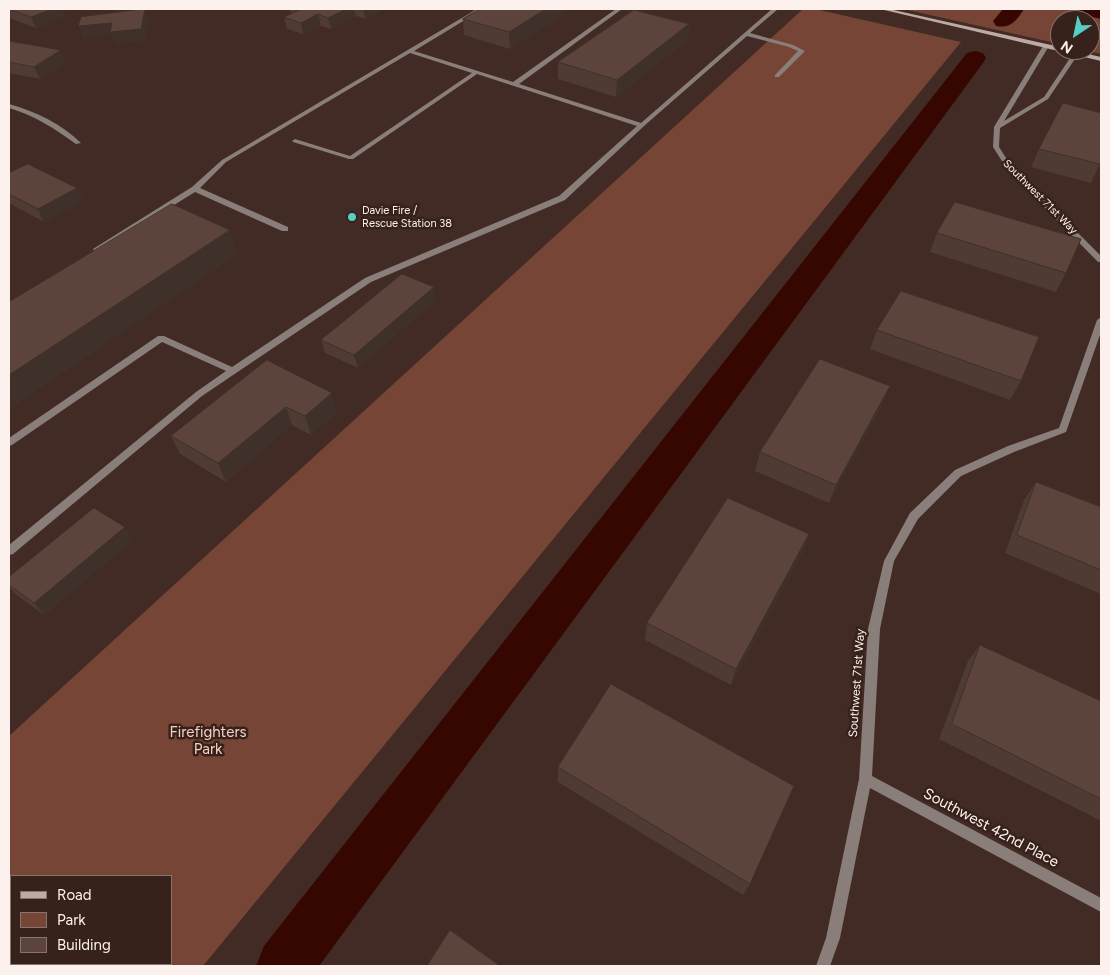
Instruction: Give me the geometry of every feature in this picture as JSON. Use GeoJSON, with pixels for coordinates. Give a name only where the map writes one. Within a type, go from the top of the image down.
{"type":"FeatureCollection","features":[{"type":"Feature","properties":{"kind":"street"},"geometry":{"type":"LineString","coordinates":[[94,252],[195,189],[224,162],[480,9]]}},
{"type":"Feature","properties":{"kind":"street"},"geometry":{"type":"LineString","coordinates":[[514,84],[619,9]]}},
{"type":"Feature","properties":{"kind":"street"},"geometry":{"type":"LineString","coordinates":[[9,551],[199,394],[368,280],[562,198],[642,125],[775,9]]}},
{"type":"Feature","properties":{"kind":"street"},"geometry":{"type":"LineString","coordinates":[[883,9],[1050,47]]}},
{"type":"Feature","properties":{"kind":"street"},"geometry":{"type":"LineString","coordinates":[[746,34],[791,46],[802,51],[777,76]]}},
{"type":"Feature","properties":{"kind":"street"},"geometry":{"type":"LineString","coordinates":[[997,127],[1046,46]]}},
{"type":"Feature","properties":{"kind":"street"},"geometry":{"type":"LineString","coordinates":[[409,51],[642,125]]}},
{"type":"Feature","properties":{"kind":"street"},"geometry":{"type":"LineString","coordinates":[[997,127],[1034,107],[1046,98],[1072,60]]}},
{"type":"Feature","properties":{"kind":"street"},"geometry":{"type":"LineString","coordinates":[[295,142],[350,158],[477,72]]}},
{"type":"Feature","properties":{"kind":"street"},"geometry":{"type":"LineString","coordinates":[[9,106],[33,113],[55,125],[78,143]]}},
{"type":"Feature","properties":{"kind":"street","name":"Southwest 71st Way"},"geometry":{"type":"LineString","coordinates":[[997,127],[996,147],[1009,168],[1101,260]]}},
{"type":"Feature","properties":{"kind":"street"},"geometry":{"type":"LineString","coordinates":[[195,189],[285,229]]}},
{"type":"Feature","properties":{"kind":"street","name":"Southwest 71st Way"},"geometry":{"type":"LineString","coordinates":[[823,966],[833,938],[865,779],[874,629],[889,561],[914,516],[958,472],[1010,449],[1063,430],[1101,320]]}},
{"type":"Feature","properties":{"kind":"street"},"geometry":{"type":"LineString","coordinates":[[9,443],[161,338],[234,371]]}},
{"type":"Feature","properties":{"kind":"street","name":"Southwest 42nd Place"},"geometry":{"type":"LineString","coordinates":[[865,779],[1101,905]]}},
{"type":"Feature","properties":{"kind":"green space","name":"Firefighters Park"},"geometry":{"type":"Polygon","coordinates":[[[803,9],[815,9],[961,42],[203,966],[9,966],[9,736],[803,9]]]}},
{"type":"Feature","properties":{"kind":"green space"},"geometry":{"type":"Polygon","coordinates":[[[903,9],[1101,9],[1101,54],[1100,10],[1050,10],[1050,42],[903,9]]]}},
{"type":"Feature","properties":{"kind":"building"},"geometry":{"type":"Polygon","coordinates":[[[10,9],[52,9],[31,17],[10,9]]]}},
{"type":"Feature","properties":{"kind":"building"},"geometry":{"type":"Polygon","coordinates":[[[145,9],[141,29],[110,32],[112,23],[78,26],[81,17],[145,9]]]}},
{"type":"Feature","properties":{"kind":"building"},"geometry":{"type":"Polygon","coordinates":[[[302,9],[346,9],[328,18],[318,14],[301,23],[284,17],[302,9]]]}},
{"type":"Feature","properties":{"kind":"building"},"geometry":{"type":"Polygon","coordinates":[[[480,9],[546,9],[509,32],[463,19],[480,9]]]}},
{"type":"Feature","properties":{"kind":"building"},"geometry":{"type":"Polygon","coordinates":[[[634,10],[689,24],[617,80],[558,62],[634,10]]]}},
{"type":"Feature","properties":{"kind":"building"},"geometry":{"type":"Polygon","coordinates":[[[9,41],[61,50],[34,67],[9,62],[9,41]]]}},
{"type":"Feature","properties":{"kind":"building"},"geometry":{"type":"Polygon","coordinates":[[[1063,103],[1101,113],[1100,164],[1039,149],[1063,103]]]}},
{"type":"Feature","properties":{"kind":"building"},"geometry":{"type":"Polygon","coordinates":[[[28,164],[77,188],[38,209],[9,194],[9,173],[28,164]]]}},
{"type":"Feature","properties":{"kind":"building"},"geometry":{"type":"Polygon","coordinates":[[[955,202],[1081,239],[1066,273],[937,233],[955,202]]]}},
{"type":"Feature","properties":{"kind":"building"},"geometry":{"type":"Polygon","coordinates":[[[172,204],[230,230],[9,375],[9,302],[172,204]]]}},
{"type":"Feature","properties":{"kind":"building"},"geometry":{"type":"Polygon","coordinates":[[[402,274],[434,287],[354,355],[321,340],[402,274]]]}},
{"type":"Feature","properties":{"kind":"building"},"geometry":{"type":"Polygon","coordinates":[[[901,291],[1039,337],[1021,381],[877,330],[901,291]]]}},
{"type":"Feature","properties":{"kind":"building"},"geometry":{"type":"Polygon","coordinates":[[[820,359],[890,386],[836,485],[760,452],[820,359]]]}},
{"type":"Feature","properties":{"kind":"building"},"geometry":{"type":"Polygon","coordinates":[[[267,360],[332,393],[305,416],[286,407],[218,463],[171,436],[267,360]]]}},
{"type":"Feature","properties":{"kind":"building"},"geometry":{"type":"Polygon","coordinates":[[[1036,482],[1101,507],[1101,570],[1017,535],[1036,482]]]}},
{"type":"Feature","properties":{"kind":"building"},"geometry":{"type":"Polygon","coordinates":[[[728,498],[809,534],[736,669],[647,623],[728,498]]]}},
{"type":"Feature","properties":{"kind":"building"},"geometry":{"type":"Polygon","coordinates":[[[94,508],[125,527],[34,603],[9,585],[9,577],[94,508]]]}},
{"type":"Feature","properties":{"kind":"building"},"geometry":{"type":"Polygon","coordinates":[[[980,645],[1101,701],[1101,799],[952,724],[980,645]]]}},
{"type":"Feature","properties":{"kind":"building"},"geometry":{"type":"Polygon","coordinates":[[[611,684],[794,786],[750,884],[558,767],[611,684]]]}},
{"type":"Feature","properties":{"kind":"building"},"geometry":{"type":"Polygon","coordinates":[[[450,930],[500,966],[427,966],[450,930]]]}},
{"type":"Feature","properties":{"kind":"waterway"},"geometry":{"type":"LineString","coordinates":[[1004,21],[1014,9]]}},
{"type":"Feature","properties":{"kind":"waterway"},"geometry":{"type":"LineString","coordinates":[[1083,9],[1101,13]]}},
{"type":"Feature","properties":{"kind":"waterway"},"geometry":{"type":"LineString","coordinates":[[284,966],[975,58]]}},
{"type":"Feature","properties":{"kind":"place","name":"Davie Fire / Rescue Station 38"},"geometry":{"type":"Point","coordinates":[352,217]}}]}
